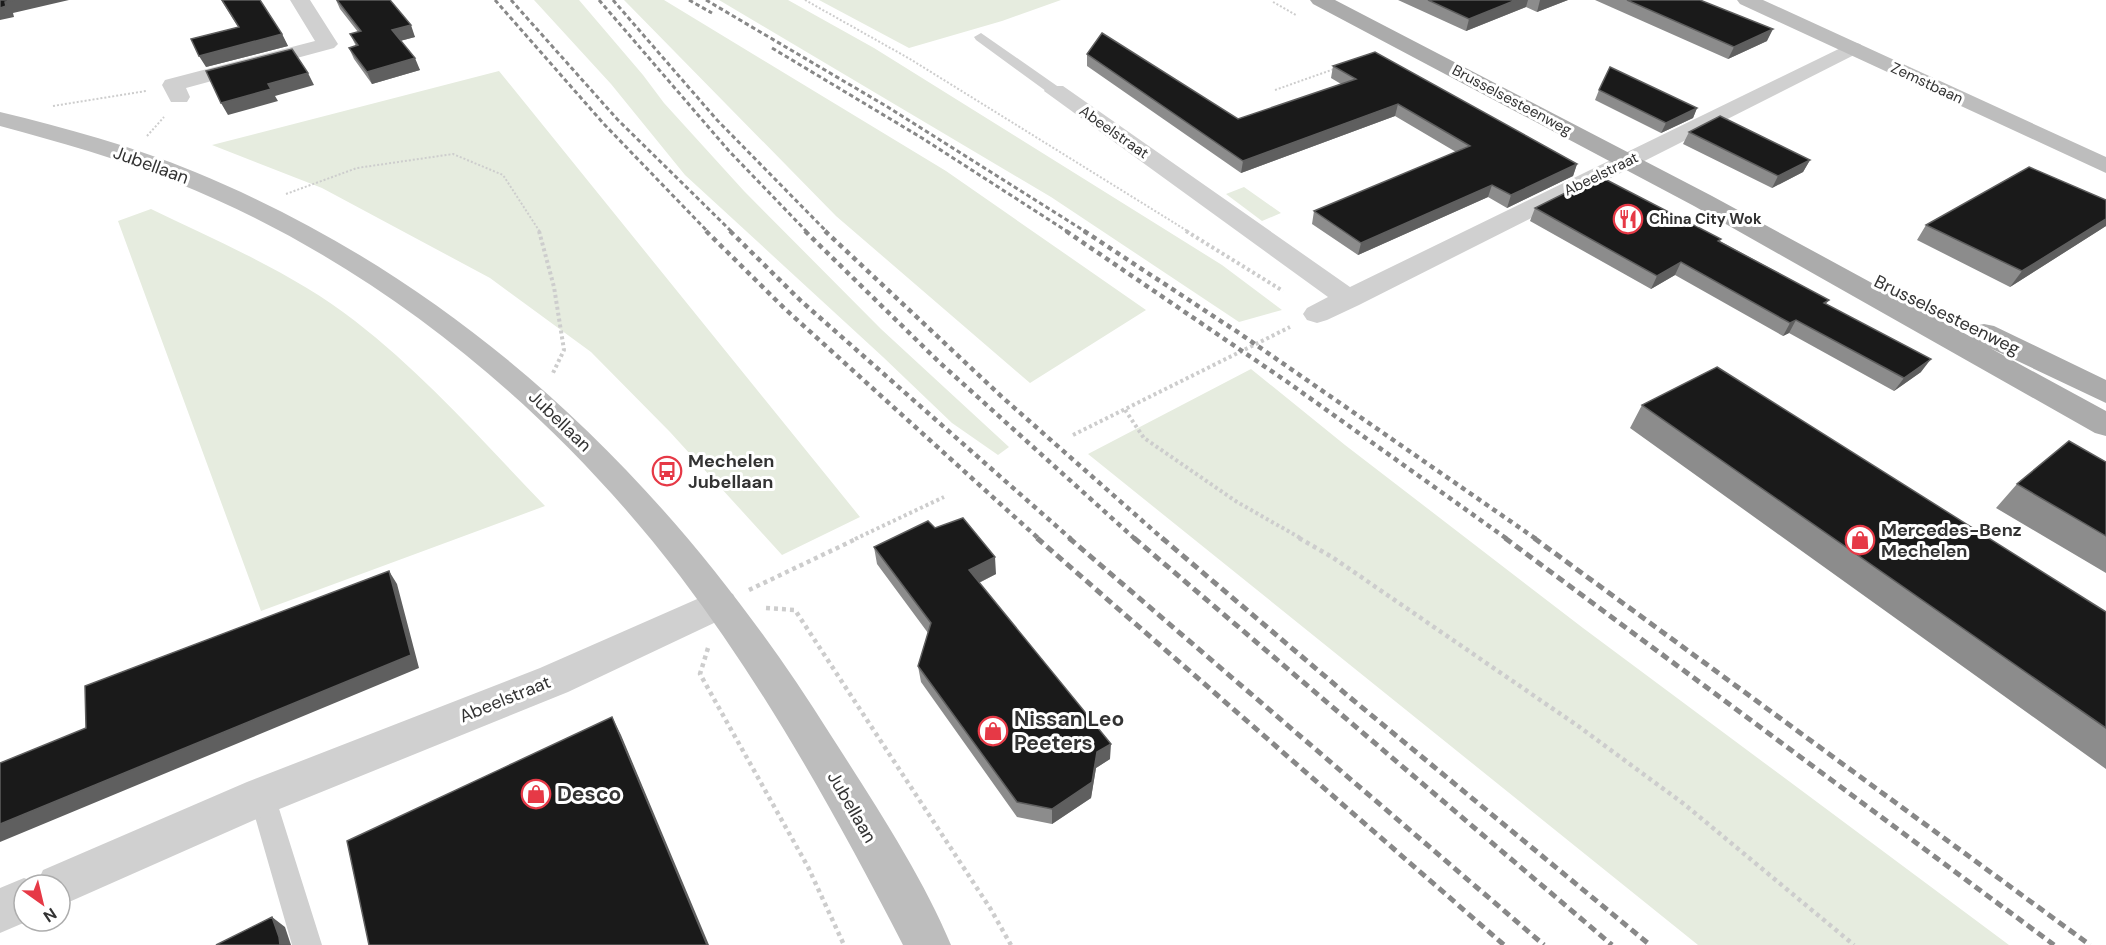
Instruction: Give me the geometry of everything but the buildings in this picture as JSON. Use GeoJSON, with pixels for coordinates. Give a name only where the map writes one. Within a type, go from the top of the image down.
{"type":"FeatureCollection","features":[{"type":"Feature","properties":{"kind":"main road","name":"Brusselsesteenweg"},"geometry":{"type":"LineString","coordinates":[[1320,0],[1703,201],[2092,396],[2106,425]]}},
{"type":"Feature","properties":{"kind":"main road","name":"Zemstbaan"},"geometry":{"type":"LineString","coordinates":[[1747,0],[2106,166]]}},
{"type":"Feature","properties":{"kind":"main road","name":"Jubellaan"},"geometry":{"type":"LineString","coordinates":[[4,120],[129,155],[251,206],[332,249],[394,287],[457,332],[540,402],[587,445],[652,517],[720,603],[827,762],[928,945]]}},
{"type":"Feature","properties":{"kind":"street"},"geometry":{"type":"LineString","coordinates":[[176,91],[327,44],[300,0]]}},
{"type":"Feature","properties":{"kind":"street","name":"Abeelstraat"},"geometry":{"type":"LineString","coordinates":[[1317,314],[1853,48]]}},
{"type":"Feature","properties":{"kind":"street","name":"Abeelstraat"},"geometry":{"type":"LineString","coordinates":[[1055,91],[1349,299]]}},
{"type":"Feature","properties":{"kind":"street","name":"Abeelstraat"},"geometry":{"type":"LineString","coordinates":[[72,879],[262,796],[554,680],[720,603]]}},
{"type":"Feature","properties":{"kind":"lane"},"geometry":{"type":"LineString","coordinates":[[981,37],[1055,91]]}},
{"type":"Feature","properties":{"kind":"lane"},"geometry":{"type":"LineString","coordinates":[[262,796],[307,945]]}},
{"type":"Feature","properties":{"kind":"path"},"geometry":{"type":"LineString","coordinates":[[805,0],[910,59],[1317,314]]}},
{"type":"Feature","properties":{"kind":"path"},"geometry":{"type":"LineString","coordinates":[[1275,90],[1339,68]]}},
{"type":"Feature","properties":{"kind":"path"},"geometry":{"type":"LineString","coordinates":[[4,120],[63,103],[176,91]]}},
{"type":"Feature","properties":{"kind":"path"},"geometry":{"type":"LineString","coordinates":[[129,155],[176,91]]}},
{"type":"Feature","properties":{"kind":"path"},"geometry":{"type":"LineString","coordinates":[[251,206],[357,168],[453,154],[503,175],[540,232],[554,287],[564,350],[540,402]]}},
{"type":"Feature","properties":{"kind":"path"},"geometry":{"type":"LineString","coordinates":[[1073,435],[1317,314]]}},
{"type":"Feature","properties":{"kind":"path"},"geometry":{"type":"LineString","coordinates":[[1125,410],[1144,438],[1237,502],[1332,557],[1578,726],[1684,804],[1854,945]]}},
{"type":"Feature","properties":{"kind":"path"},"geometry":{"type":"LineString","coordinates":[[844,945],[808,867],[700,674],[720,603],[944,497]]}},
{"type":"Feature","properties":{"kind":"path"},"geometry":{"type":"LineString","coordinates":[[720,603],[795,610],[990,908],[1011,945]]}},
{"type":"Feature","properties":{"kind":"shaded area"},"geometry":{"type":"Polygon","coordinates":[[[534,0],[579,0],[664,103],[744,191],[881,329],[1009,447],[998,455],[952,423],[685,175],[611,84],[534,0]]]}},
{"type":"Feature","properties":{"kind":"shaded area"},"geometry":{"type":"Polygon","coordinates":[[[624,0],[664,0],[946,171],[1146,310],[1030,383],[836,216],[624,0]]]}},
{"type":"Feature","properties":{"kind":"shaded area"},"geometry":{"type":"Polygon","coordinates":[[[719,0],[788,0],[874,48],[1222,265],[1282,310],[1239,322],[1051,197],[719,0]]]}},
{"type":"Feature","properties":{"kind":"shaded area"},"geometry":{"type":"Polygon","coordinates":[[[819,0],[1061,0],[1002,21],[909,48],[819,0]]]}},
{"type":"Feature","properties":{"kind":"shaded area"},"geometry":{"type":"Polygon","coordinates":[[[499,71],[860,517],[782,555],[670,432],[591,352],[490,278],[322,188],[212,145],[499,71]]]}},
{"type":"Feature","properties":{"kind":"shaded area"},"geometry":{"type":"Polygon","coordinates":[[[1244,187],[1281,213],[1262,221],[1226,194],[1244,187]]]}},
{"type":"Feature","properties":{"kind":"shaded area"},"geometry":{"type":"Polygon","coordinates":[[[151,209],[282,274],[332,304],[355,321],[430,387],[545,506],[261,611],[118,221],[151,209]]]}},
{"type":"Feature","properties":{"kind":"shaded area"},"geometry":{"type":"Polygon","coordinates":[[[1251,369],[1345,445],[1583,628],[2009,945],[1698,945],[1088,454],[1251,369]]]}},
{"type":"Feature","properties":{"kind":"railway"},"geometry":{"type":"LineString","coordinates":[[495,0],[603,123],[708,232]]}},
{"type":"Feature","properties":{"kind":"railway"},"geometry":{"type":"LineString","coordinates":[[511,0],[617,119],[732,232]]}},
{"type":"Feature","properties":{"kind":"railway"},"geometry":{"type":"LineString","coordinates":[[599,0],[729,151],[807,232]]}},
{"type":"Feature","properties":{"kind":"railway"},"geometry":{"type":"LineString","coordinates":[[613,0],[717,120],[827,232]]}},
{"type":"Feature","properties":{"kind":"railway"},"geometry":{"type":"LineString","coordinates":[[689,0],[712,13]]}},
{"type":"Feature","properties":{"kind":"railway"},"geometry":{"type":"LineString","coordinates":[[706,0],[886,106],[1086,232]]}},
{"type":"Feature","properties":{"kind":"railway"},"geometry":{"type":"LineString","coordinates":[[772,48],[922,138],[1068,232]]}},
{"type":"Feature","properties":{"kind":"railway"},"geometry":{"type":"LineString","coordinates":[[706,231],[784,308],[1039,539]]}},
{"type":"Feature","properties":{"kind":"railway"},"geometry":{"type":"LineString","coordinates":[[730,231],[801,301],[1071,539]]}},
{"type":"Feature","properties":{"kind":"railway"},"geometry":{"type":"LineString","coordinates":[[805,231],[939,362],[1135,539]]}},
{"type":"Feature","properties":{"kind":"railway"},"geometry":{"type":"LineString","coordinates":[[825,231],[1002,397],[1163,539]]}},
{"type":"Feature","properties":{"kind":"railway"},"geometry":{"type":"LineString","coordinates":[[1066,231],[1286,381],[1507,539]]}},
{"type":"Feature","properties":{"kind":"railway"},"geometry":{"type":"LineString","coordinates":[[1084,231],[1239,333],[1536,539]]}},
{"type":"Feature","properties":{"kind":"railway"},"geometry":{"type":"LineString","coordinates":[[1037,538],[1504,945]]}},
{"type":"Feature","properties":{"kind":"railway"},"geometry":{"type":"LineString","coordinates":[[1069,538],[1544,945]]}},
{"type":"Feature","properties":{"kind":"railway"},"geometry":{"type":"LineString","coordinates":[[1134,538],[1612,945]]}},
{"type":"Feature","properties":{"kind":"railway"},"geometry":{"type":"LineString","coordinates":[[1162,538],[1353,700],[1650,945]]}},
{"type":"Feature","properties":{"kind":"railway"},"geometry":{"type":"LineString","coordinates":[[1505,538],[2054,945]]}},
{"type":"Feature","properties":{"kind":"railway"},"geometry":{"type":"LineString","coordinates":[[1534,538],[2090,945]]}},
{"type":"Feature","properties":{"kind":"place","name":"China City Wok"},"geometry":{"type":"Point","coordinates":[1628,219]}},
{"type":"Feature","properties":{"kind":"place","name":"Mechelen Jubellaan"},"geometry":{"type":"Point","coordinates":[667,471]}},
{"type":"Feature","properties":{"kind":"place","name":"Mercedes-Benz Mechelen"},"geometry":{"type":"Point","coordinates":[1860,540]}},
{"type":"Feature","properties":{"kind":"place","name":"Nissan Leo Peeters"},"geometry":{"type":"Point","coordinates":[993,731]}},
{"type":"Feature","properties":{"kind":"place","name":"Desco"},"geometry":{"type":"Point","coordinates":[536,794]}}]}
